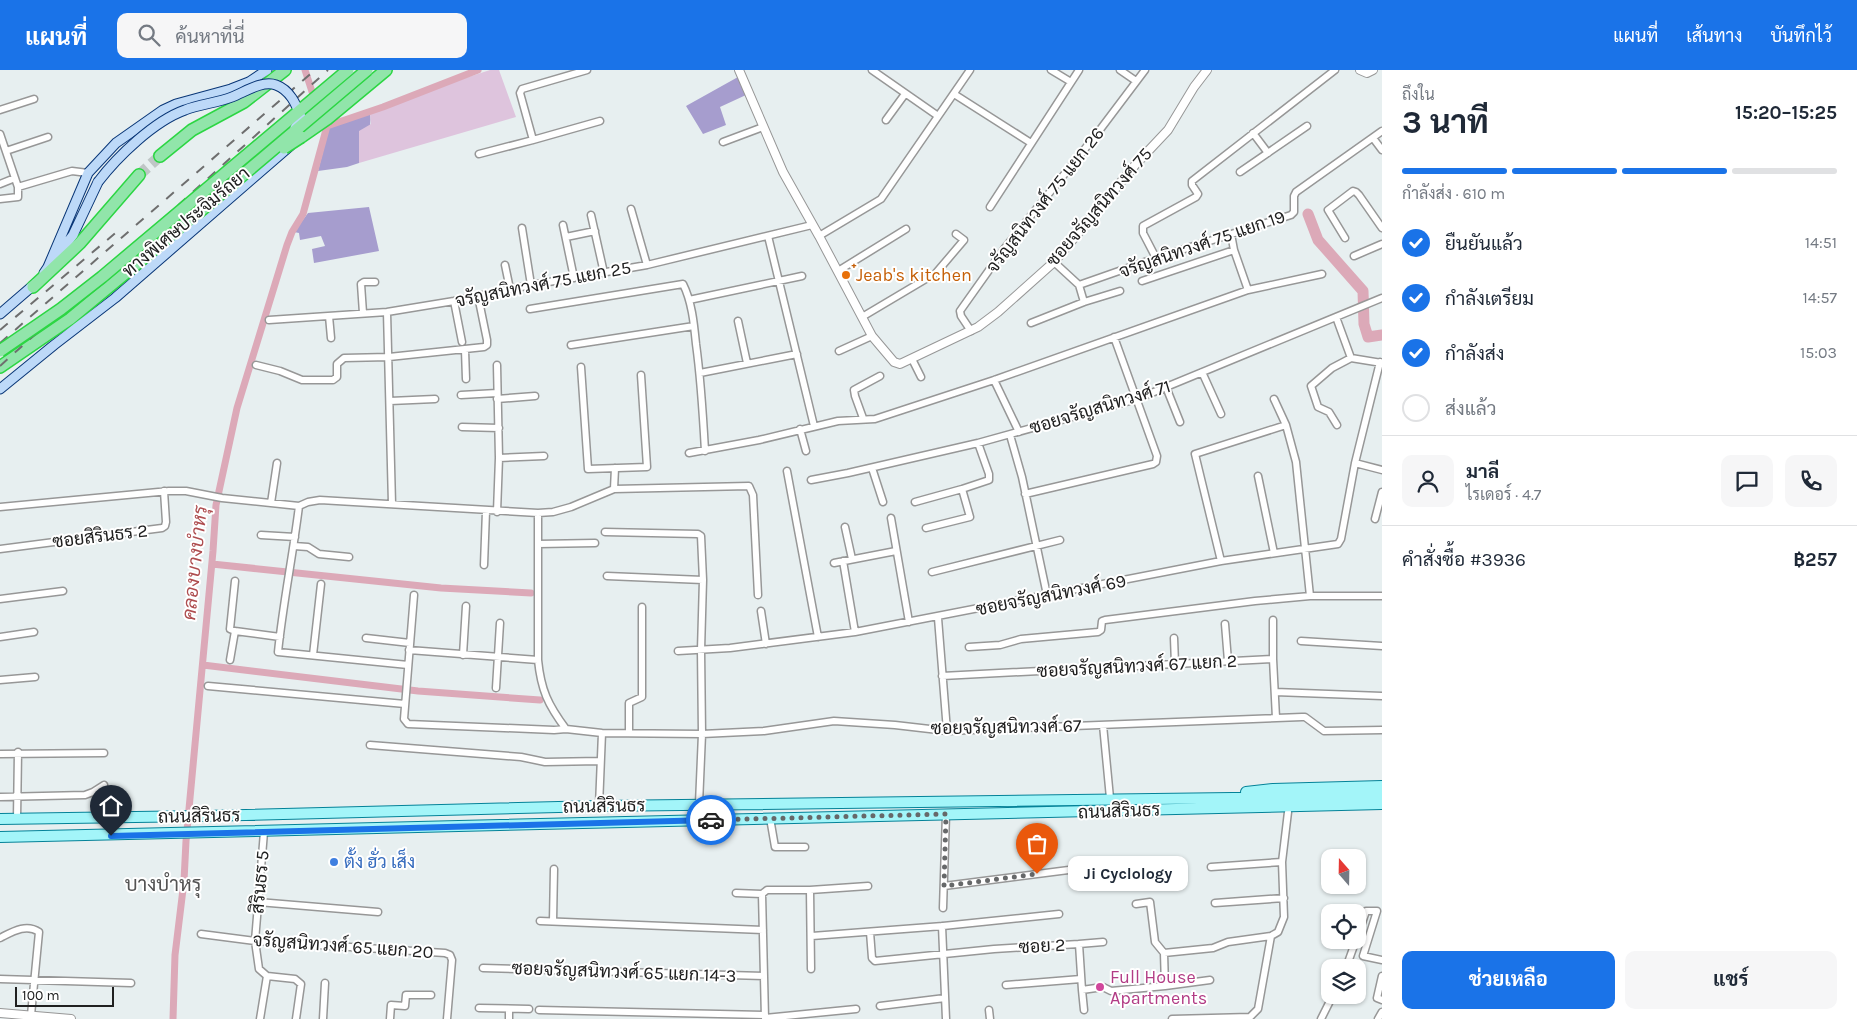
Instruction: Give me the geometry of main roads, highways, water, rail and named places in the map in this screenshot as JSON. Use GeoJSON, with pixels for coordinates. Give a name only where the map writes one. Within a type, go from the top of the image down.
{"type":"FeatureCollection","features":[{"type":"Feature","properties":{"kind":"highway","name":"ทางพิเศษประจิมรัถยา"},"geometry":{"type":"LineString","coordinates":[[0,351],[102,278],[348,70]]}},
{"type":"Feature","properties":{"kind":"highway","name":"ทางพิเศษประจิมรัถยา"},"geometry":{"type":"LineString","coordinates":[[0,367],[70,319],[366,70]]}},
{"type":"Feature","properties":{"kind":"highway"},"geometry":{"type":"LineString","coordinates":[[271,156],[314,128],[386,70]]}},
{"type":"Feature","properties":{"kind":"highway"},"geometry":{"type":"LineString","coordinates":[[160,156],[192,130],[244,102],[284,71]]}},
{"type":"Feature","properties":{"kind":"highway"},"geometry":{"type":"LineString","coordinates":[[34,286],[68,254],[139,175]]}},
{"type":"Feature","properties":{"kind":"main road"},"geometry":{"type":"LineString","coordinates":[[0,389],[110,303],[283,154],[350,83],[366,70]]}},
{"type":"Feature","properties":{"kind":"main road"},"geometry":{"type":"LineString","coordinates":[[48,267],[88,173],[116,143],[163,110],[176,104],[232,89],[249,82],[261,71]]}},
{"type":"Feature","properties":{"kind":"main road"},"geometry":{"type":"LineString","coordinates":[[0,314],[34,286],[73,235],[98,182],[117,159],[173,115],[269,84],[280,87],[290,95],[301,117],[298,124],[271,156],[106,295],[54,345]]}},
{"type":"Feature","properties":{"kind":"main road","name":"ถนนสิรินธร"},"geometry":{"type":"LineString","coordinates":[[1208,797],[1273,789],[1382,786]]}},
{"type":"Feature","properties":{"kind":"main road","name":"ถนนสิรินธร"},"geometry":{"type":"LineString","coordinates":[[0,837],[203,834],[770,818],[1094,812],[1217,808],[1382,796]]}},
{"type":"Feature","properties":{"kind":"main road","name":"ถนนสิรินธร"},"geometry":{"type":"LineString","coordinates":[[0,819],[176,817],[699,804],[1110,798],[1208,797],[1382,804]]}},
{"type":"Feature","properties":{"kind":"main road"},"geometry":{"type":"LineString","coordinates":[[518,825],[519,808]]}},
{"type":"Feature","properties":{"kind":"main road"},"geometry":{"type":"LineString","coordinates":[[531,824],[532,808]]}},
{"type":"Feature","properties":{"kind":"main road","name":"ถนนสิรินธร"},"geometry":{"type":"LineString","coordinates":[[1217,808],[1242,812],[1382,810]]}},
{"type":"Feature","properties":{"kind":"waterway"},"geometry":{"type":"LineString","coordinates":[[305,70],[315,101]]}},
{"type":"Feature","properties":{"kind":"waterway"},"geometry":{"type":"LineString","coordinates":[[327,126],[383,107],[478,70]]}},
{"type":"Feature","properties":{"kind":"waterway","name":"คลองบางบำหรุ"},"geometry":{"type":"LineString","coordinates":[[173,1019],[175,955],[184,881],[216,505],[237,408],[287,245],[292,232],[303,214],[327,126]]}},
{"type":"Feature","properties":{"kind":"waterway"},"geometry":{"type":"LineString","coordinates":[[1308,214],[1318,240],[1363,291],[1364,324],[1368,337],[1382,335]]}},
{"type":"Feature","properties":{"kind":"waterway"},"geometry":{"type":"LineString","coordinates":[[212,564],[441,588],[531,593]]}},
{"type":"Feature","properties":{"kind":"waterway"},"geometry":{"type":"LineString","coordinates":[[203,665],[418,691],[540,700]]}},
{"type":"Feature","properties":{"kind":"tunnel"},"geometry":{"type":"LineString","coordinates":[[139,175],[160,156]]}},
{"type":"Feature","properties":{"kind":"railway"},"geometry":{"type":"LineString","coordinates":[[0,343],[315,70]]}},
{"type":"Feature","properties":{"kind":"railway"},"geometry":{"type":"LineString","coordinates":[[0,366],[328,70]]}},
{"type":"Feature","properties":{"kind":"railway"},"geometry":{"type":"LineString","coordinates":[[0,330],[119,230]]}},
{"type":"Feature","properties":{"kind":"place","name":"๋Jeab's kitchen"},"geometry":{"type":"Point","coordinates":[846,275]}},
{"type":"Feature","properties":{"kind":"place","name":"ตั้ง ฮั่ว เส็ง"},"geometry":{"type":"Point","coordinates":[334,862]}},
{"type":"Feature","properties":{"kind":"place","name":"Ji Cyclology"},"geometry":{"type":"Point","coordinates":[1037,874]}},
{"type":"Feature","properties":{"kind":"place","name":"Full House Apartments"},"geometry":{"type":"Point","coordinates":[1100,987]}},
{"type":"Feature","properties":{"kind":"district","name":"บางบำหรุ"},"geometry":{"type":"Point","coordinates":[163,884]}}]}
